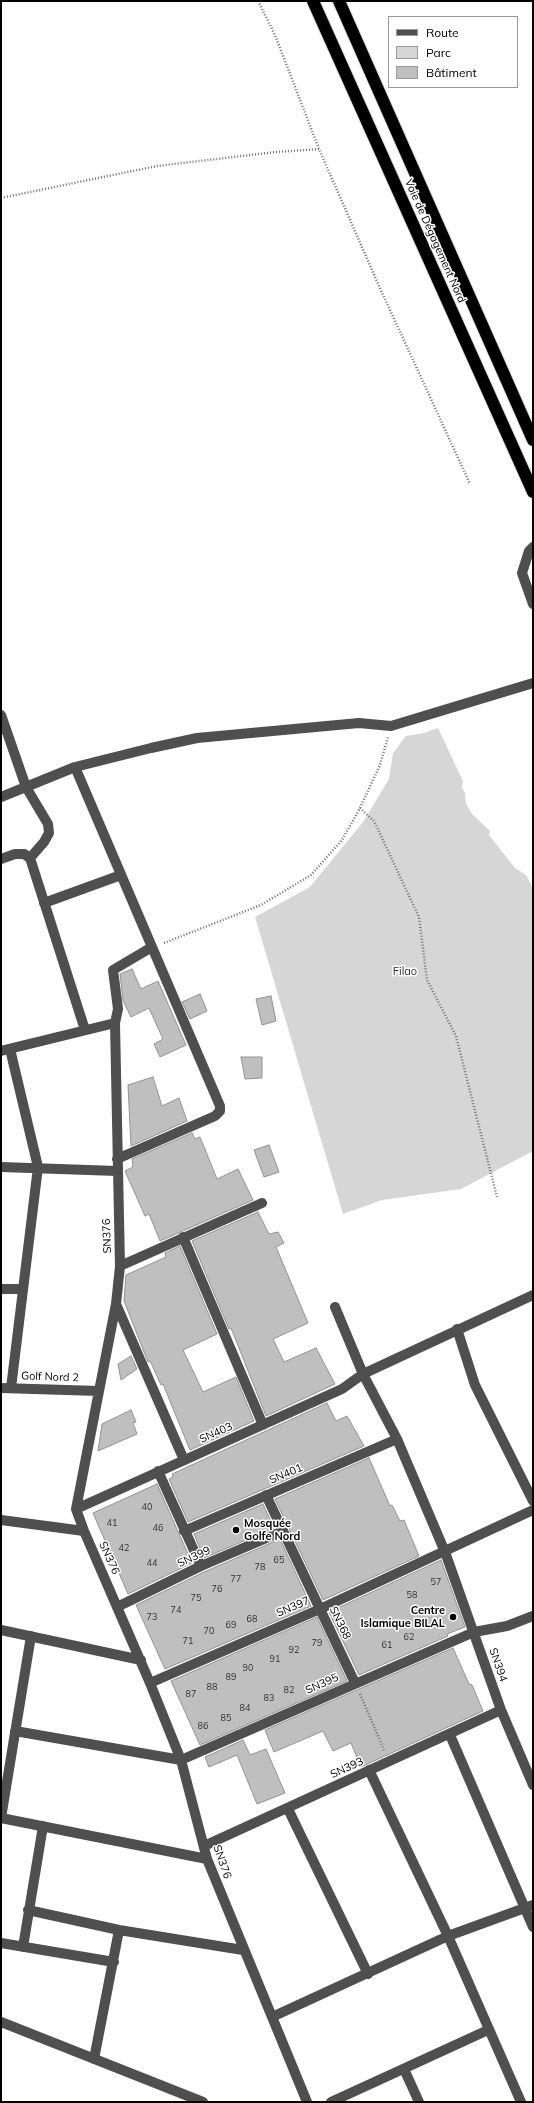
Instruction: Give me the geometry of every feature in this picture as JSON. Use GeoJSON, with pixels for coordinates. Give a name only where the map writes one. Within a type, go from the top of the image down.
{"type":"FeatureCollection","features":[{"type":"Feature","properties":{"kind":"highway","name":"Voie de Dégagement Nord"},"geometry":{"type":"LineString","coordinates":[[313,1],[533,492]]}},
{"type":"Feature","properties":{"kind":"highway","name":"Voie de Dégagement Nord"},"geometry":{"type":"LineString","coordinates":[[339,1],[533,440]]}},
{"type":"Feature","properties":{"kind":"street"},"geometry":{"type":"LineString","coordinates":[[533,547],[529,551],[522,574],[533,604]]}},
{"type":"Feature","properties":{"kind":"street"},"geometry":{"type":"LineString","coordinates":[[1,797],[75,767],[197,738],[359,723],[391,726],[533,683]]}},
{"type":"Feature","properties":{"kind":"street"},"geometry":{"type":"LineString","coordinates":[[1,715],[26,787],[48,824],[49,833],[44,842],[30,858]]}},
{"type":"Feature","properties":{"kind":"street"},"geometry":{"type":"LineString","coordinates":[[75,767],[220,1106],[220,1112],[215,1116],[117,1158]]}},
{"type":"Feature","properties":{"kind":"street"},"geometry":{"type":"LineString","coordinates":[[1,859],[15,854],[24,854],[30,858],[85,1030]]}},
{"type":"Feature","properties":{"kind":"street"},"geometry":{"type":"LineString","coordinates":[[44,903],[122,875]]}},
{"type":"Feature","properties":{"kind":"street","name":"SN376"},"geometry":{"type":"LineString","coordinates":[[152,947],[113,970],[118,1009],[115,1023],[120,1266],[116,1304],[76,1509],[181,1760],[207,1859],[243,1950],[307,2102]]}},
{"type":"Feature","properties":{"kind":"street"},"geometry":{"type":"LineString","coordinates":[[12,1388],[22,1290],[38,1167],[6,1050],[115,1023]]}},
{"type":"Feature","properties":{"kind":"street"},"geometry":{"type":"LineString","coordinates":[[1,1167],[38,1167],[117,1171]]}},
{"type":"Feature","properties":{"kind":"street"},"geometry":{"type":"LineString","coordinates":[[120,1266],[262,1203]]}},
{"type":"Feature","properties":{"kind":"street"},"geometry":{"type":"LineString","coordinates":[[183,1237],[263,1425]]}},
{"type":"Feature","properties":{"kind":"street"},"geometry":{"type":"LineString","coordinates":[[1,1289],[22,1290]]}},
{"type":"Feature","properties":{"kind":"street","name":"SN403"},"geometry":{"type":"LineString","coordinates":[[76,1509],[342,1389],[363,1374],[533,1295]]}},
{"type":"Feature","properties":{"kind":"street"},"geometry":{"type":"LineString","coordinates":[[116,1304],[184,1460]]}},
{"type":"Feature","properties":{"kind":"street","name":"SN394"},"geometry":{"type":"LineString","coordinates":[[335,1308],[363,1374],[398,1439],[445,1552],[501,1710],[533,1785]]}},
{"type":"Feature","properties":{"kind":"street"},"geometry":{"type":"LineString","coordinates":[[457,1329],[475,1385],[533,1501]]}},
{"type":"Feature","properties":{"kind":"street","name":"Golf Nord 2"},"geometry":{"type":"LineString","coordinates":[[1,1388],[99,1391]]}},
{"type":"Feature","properties":{"kind":"street","name":"SN401"},"geometry":{"type":"LineString","coordinates":[[184,1531],[398,1439]]}},
{"type":"Feature","properties":{"kind":"street"},"geometry":{"type":"LineString","coordinates":[[158,1471],[201,1566]]}},
{"type":"Feature","properties":{"kind":"street","name":"SN368"},"geometry":{"type":"LineString","coordinates":[[266,1495],[355,1683]]}},
{"type":"Feature","properties":{"kind":"street","name":"SN397"},"geometry":{"type":"LineString","coordinates":[[150,1683],[320,1609],[533,1510]]}},
{"type":"Feature","properties":{"kind":"street"},"geometry":{"type":"LineString","coordinates":[[1,1520],[84,1531]]}},
{"type":"Feature","properties":{"kind":"street","name":"SN399"},"geometry":{"type":"LineString","coordinates":[[117,1607],[201,1566],[283,1530]]}},
{"type":"Feature","properties":{"kind":"street","name":"SN395"},"geometry":{"type":"LineString","coordinates":[[181,1760],[474,1632],[507,1626],[533,1616]]}},
{"type":"Feature","properties":{"kind":"street"},"geometry":{"type":"LineString","coordinates":[[1,1630],[140,1660]]}},
{"type":"Feature","properties":{"kind":"street"},"geometry":{"type":"LineString","coordinates":[[31,1636],[1,1818],[207,1859]]}},
{"type":"Feature","properties":{"kind":"street","name":"SN393"},"geometry":{"type":"LineString","coordinates":[[204,1846],[288,1809],[369,1770],[450,1735],[501,1710]]}},
{"type":"Feature","properties":{"kind":"street"},"geometry":{"type":"LineString","coordinates":[[15,1731],[181,1760]]}},
{"type":"Feature","properties":{"kind":"street"},"geometry":{"type":"LineString","coordinates":[[450,1735],[529,1906],[533,1927]]}},
{"type":"Feature","properties":{"kind":"street"},"geometry":{"type":"LineString","coordinates":[[369,1770],[448,1936],[488,2030],[521,2102]]}},
{"type":"Feature","properties":{"kind":"street"},"geometry":{"type":"LineString","coordinates":[[288,1809],[368,1974]]}},
{"type":"Feature","properties":{"kind":"street"},"geometry":{"type":"LineString","coordinates":[[23,1947],[43,1826]]}},
{"type":"Feature","properties":{"kind":"street"},"geometry":{"type":"LineString","coordinates":[[272,2017],[448,1936],[529,1906]]}},
{"type":"Feature","properties":{"kind":"street"},"geometry":{"type":"LineString","coordinates":[[28,1910],[119,1930],[243,1950]]}},
{"type":"Feature","properties":{"kind":"street"},"geometry":{"type":"LineString","coordinates":[[94,2059],[119,1930]]}},
{"type":"Feature","properties":{"kind":"street"},"geometry":{"type":"LineString","coordinates":[[1,1943],[114,1962]]}},
{"type":"Feature","properties":{"kind":"street"},"geometry":{"type":"LineString","coordinates":[[1,2022],[203,2102]]}},
{"type":"Feature","properties":{"kind":"street"},"geometry":{"type":"LineString","coordinates":[[331,2102],[488,2030]]}},
{"type":"Feature","properties":{"kind":"street"},"geometry":{"type":"LineString","coordinates":[[404,2069],[419,2102]]}},
{"type":"Feature","properties":{"kind":"path"},"geometry":{"type":"LineString","coordinates":[[258,1],[275,35],[320,149],[379,286],[470,484]]}},
{"type":"Feature","properties":{"kind":"path"},"geometry":{"type":"LineString","coordinates":[[1,198],[157,166],[276,152],[320,149]]}},
{"type":"Feature","properties":{"kind":"path"},"geometry":{"type":"LineString","coordinates":[[152,947],[261,905],[311,875],[342,840],[360,808],[380,765],[391,726]]}},
{"type":"Feature","properties":{"kind":"path"},"geometry":{"type":"LineString","coordinates":[[360,808],[374,821],[419,917],[427,980],[456,1036],[497,1197]]}},
{"type":"Feature","properties":{"kind":"path"},"geometry":{"type":"LineString","coordinates":[[355,1683],[389,1761]]}},
{"type":"Feature","properties":{"kind":"green space","name":"Filao"},"geometry":{"type":"Polygon","coordinates":[[[438,728],[463,781],[462,788],[465,793],[466,804],[472,814],[490,831],[489,835],[515,868],[526,875],[533,888],[533,1151],[461,1189],[382,1200],[343,1214],[255,917],[310,887],[363,822],[389,779],[393,753],[406,736],[424,733],[438,728]]]}},
{"type":"Feature","properties":{"kind":"building"},"geometry":{"type":"Polygon","coordinates":[[[132,969],[141,989],[158,981],[186,1045],[160,1057],[154,1044],[163,1039],[149,1008],[131,1017],[123,1001],[120,974],[132,969]]]}},
{"type":"Feature","properties":{"kind":"building"},"geometry":{"type":"Polygon","coordinates":[[[200,994],[207,1011],[190,1019],[182,1002],[200,994]]]}},
{"type":"Feature","properties":{"kind":"building"},"geometry":{"type":"Polygon","coordinates":[[[271,996],[276,1021],[262,1025],[256,999],[271,996]]]}},
{"type":"Feature","properties":{"kind":"building"},"geometry":{"type":"Polygon","coordinates":[[[241,1057],[262,1057],[262,1078],[245,1079],[241,1057]]]}},
{"type":"Feature","properties":{"kind":"building"},"geometry":{"type":"Polygon","coordinates":[[[153,1077],[162,1106],[179,1098],[187,1121],[131,1146],[128,1085],[153,1077]]]}},
{"type":"Feature","properties":{"kind":"building"},"geometry":{"type":"Polygon","coordinates":[[[192,1133],[195,1139],[200,1137],[217,1179],[238,1169],[253,1200],[160,1241],[149,1214],[145,1216],[125,1171],[133,1167],[132,1159],[192,1133]]]}},
{"type":"Feature","properties":{"kind":"building"},"geometry":{"type":"Polygon","coordinates":[[[269,1145],[279,1172],[264,1177],[254,1150],[269,1145]]]}},
{"type":"Feature","properties":{"kind":"building"},"geometry":{"type":"Polygon","coordinates":[[[258,1212],[269,1234],[278,1232],[284,1243],[276,1247],[308,1323],[273,1339],[284,1362],[316,1348],[335,1384],[266,1416],[231,1328],[229,1329],[192,1241],[258,1212]]]}},
{"type":"Feature","properties":{"kind":"building"},"geometry":{"type":"Polygon","coordinates":[[[180,1246],[217,1334],[183,1350],[203,1392],[236,1377],[254,1421],[190,1450],[163,1384],[161,1385],[150,1361],[148,1362],[124,1301],[126,1275],[166,1257],[165,1253],[180,1246]]]}},
{"type":"Feature","properties":{"kind":"building"},"geometry":{"type":"Polygon","coordinates":[[[131,1356],[137,1369],[121,1380],[118,1364],[131,1356]]]}},
{"type":"Feature","properties":{"kind":"building"},"geometry":{"type":"Polygon","coordinates":[[[327,1403],[336,1421],[347,1416],[364,1446],[188,1522],[169,1479],[173,1477],[172,1474],[327,1403]]]}},
{"type":"Feature","properties":{"kind":"building"},"geometry":{"type":"Polygon","coordinates":[[[131,1410],[136,1422],[133,1423],[137,1434],[98,1451],[102,1424],[131,1410]]]}},
{"type":"Feature","properties":{"kind":"building"},"geometry":{"type":"Polygon","coordinates":[[[369,1458],[390,1506],[392,1505],[400,1521],[404,1520],[419,1556],[323,1600],[275,1499],[369,1458]]]}},
{"type":"Feature","properties":{"kind":"building"},"geometry":{"type":"Polygon","coordinates":[[[157,1484],[192,1563],[128,1594],[93,1513],[157,1484]]]}},
{"type":"Feature","properties":{"kind":"building","name":"Mosquée Golfe Nord"},"geometry":{"type":"Polygon","coordinates":[[[263,1504],[274,1528],[204,1558],[194,1534],[263,1504]]]}},
{"type":"Feature","properties":{"kind":"building"},"geometry":{"type":"Polygon","coordinates":[[[280,1539],[311,1606],[165,1669],[136,1605],[204,1572],[280,1539]]]}},
{"type":"Feature","properties":{"kind":"building"},"geometry":{"type":"Polygon","coordinates":[[[441,1560],[465,1627],[359,1675],[329,1612],[441,1560]]]}},
{"type":"Feature","properties":{"kind":"building"},"geometry":{"type":"Polygon","coordinates":[[[317,1617],[347,1681],[200,1745],[171,1681],[317,1617]]]}},
{"type":"Feature","properties":{"kind":"building"},"geometry":{"type":"Polygon","coordinates":[[[453,1648],[469,1684],[472,1685],[483,1711],[361,1767],[351,1743],[333,1751],[323,1731],[274,1752],[265,1730],[453,1648]]]}},
{"type":"Feature","properties":{"kind":"building"},"geometry":{"type":"Polygon","coordinates":[[[243,1740],[250,1755],[266,1749],[285,1793],[257,1804],[237,1755],[209,1767],[205,1757],[243,1740]]]}},
{"type":"Feature","properties":{"kind":"place","name":"Mosquée Golfe Nord"},"geometry":{"type":"Point","coordinates":[236,1530]}},
{"type":"Feature","properties":{"kind":"place","name":"Centre Islamique BILAL"},"geometry":{"type":"Point","coordinates":[453,1617]}}]}
